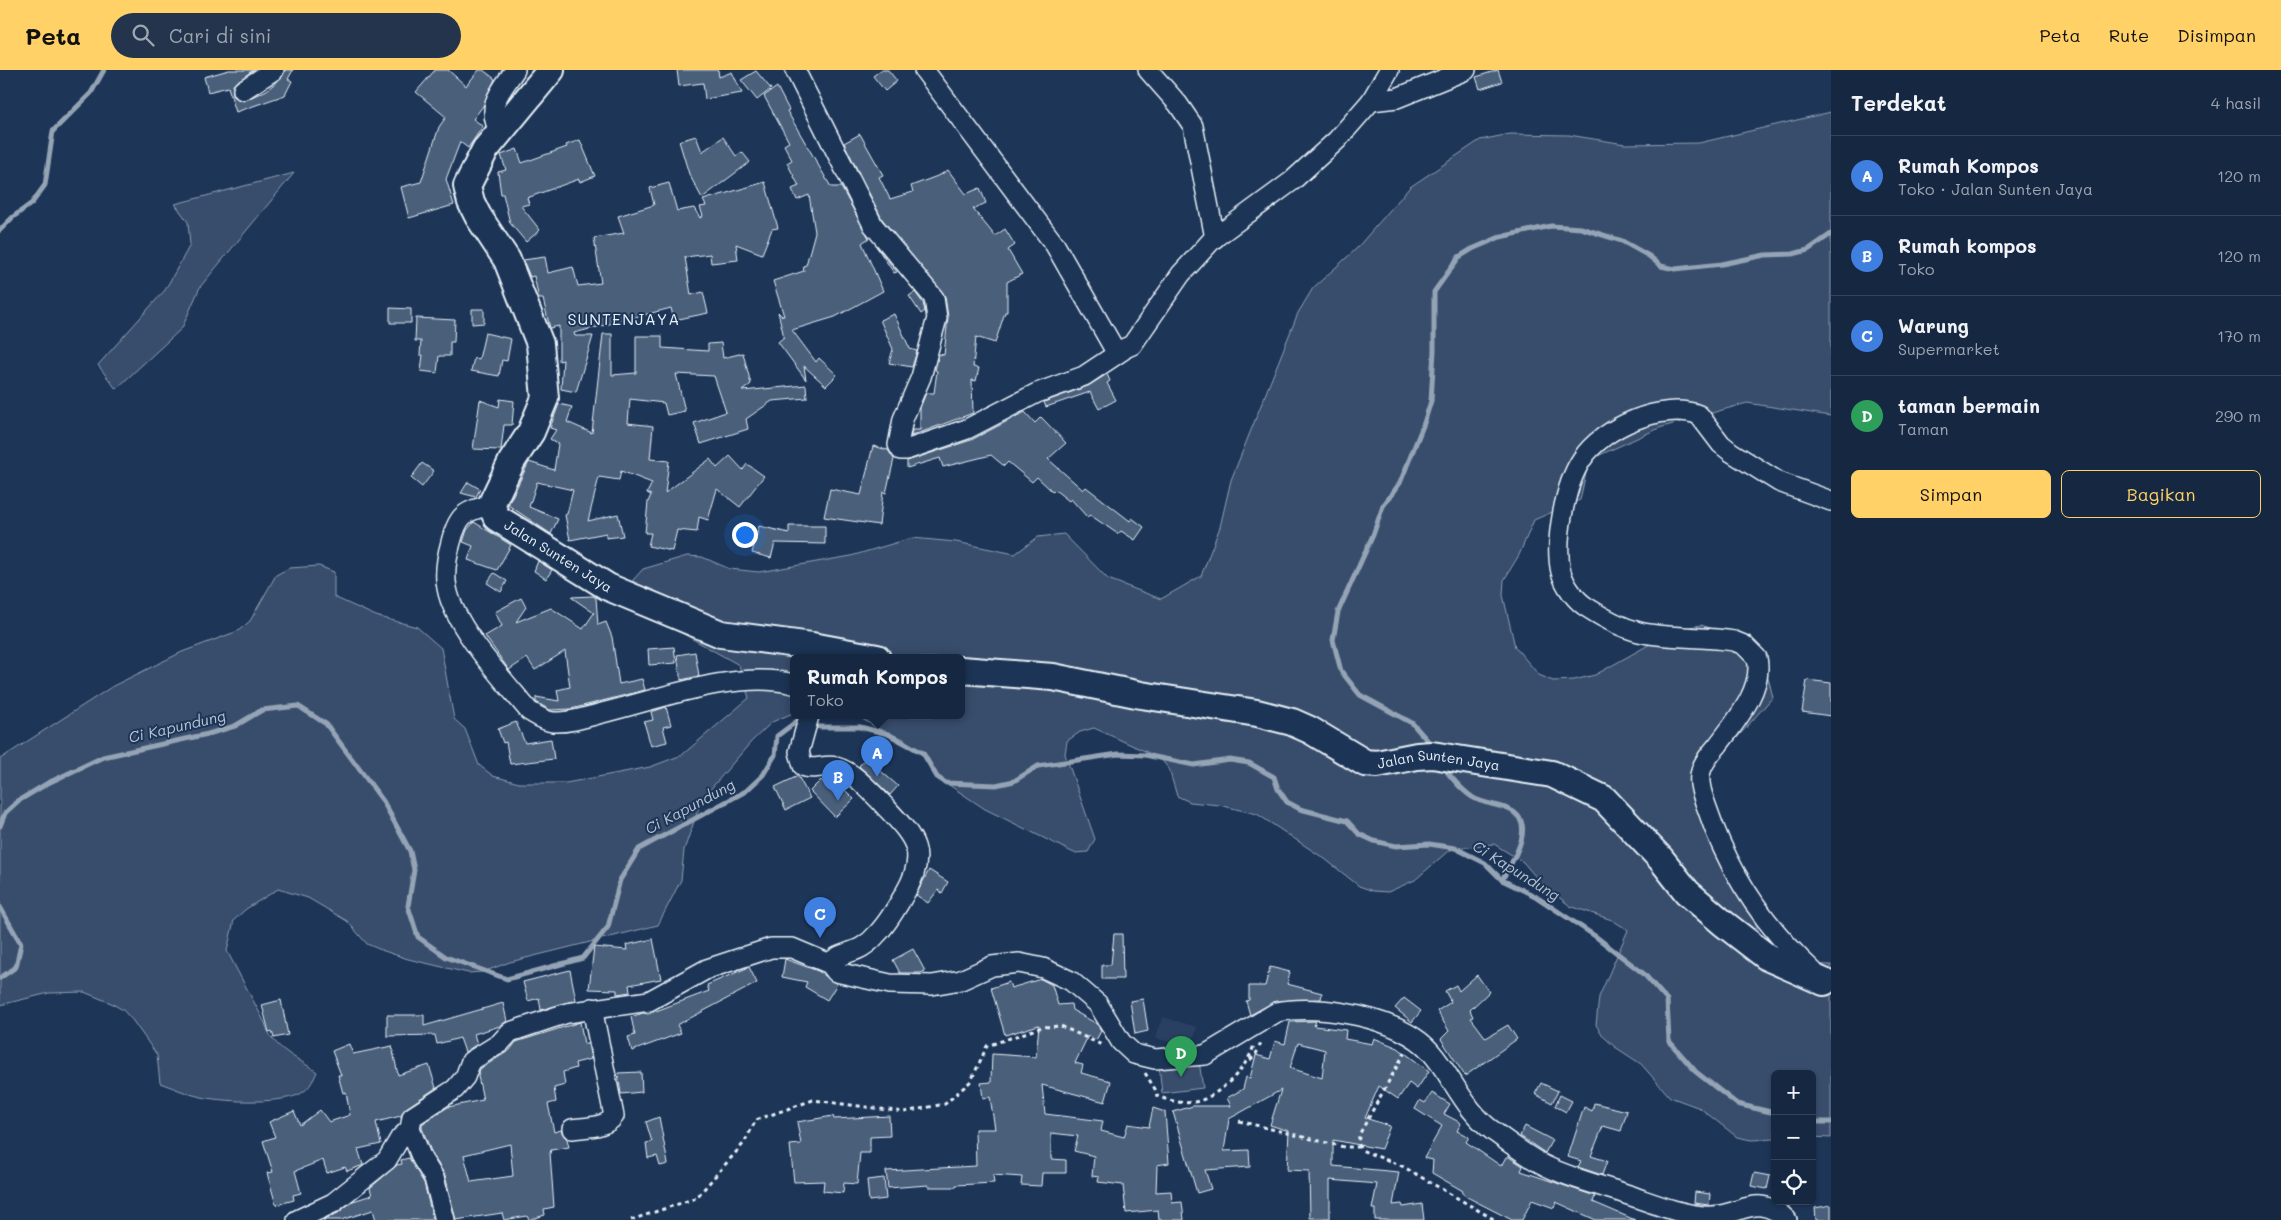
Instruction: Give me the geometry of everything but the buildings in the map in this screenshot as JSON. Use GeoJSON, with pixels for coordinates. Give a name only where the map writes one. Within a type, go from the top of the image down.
{"type":"FeatureCollection","features":[{"type":"Feature","properties":{"kind":"main road"},"geometry":{"type":"LineString","coordinates":[[491,505],[512,461],[531,432],[544,398],[540,344],[507,260],[478,216],[471,202],[467,186],[485,150],[550,70]]}},
{"type":"Feature","properties":{"kind":"main road","name":"Jalan Sunten Jaya"},"geometry":{"type":"LineString","coordinates":[[491,505],[497,518],[608,587],[721,634],[812,646],[855,654]]}},
{"type":"Feature","properties":{"kind":"main road","name":"Jalan Sunten Jaya"},"geometry":{"type":"LineString","coordinates":[[965,670],[1052,677],[1141,695],[1257,713],[1292,722],[1310,730],[1365,763],[1377,764],[1417,756],[1438,756],[1552,774],[1604,799],[1661,859],[1687,892],[1767,957],[1824,982]]}},
{"type":"Feature","properties":{"kind":"street"},"geometry":{"type":"LineString","coordinates":[[244,90],[274,70]]}},
{"type":"Feature","properties":{"kind":"street"},"geometry":{"type":"LineString","coordinates":[[499,131],[492,115],[493,108],[499,92],[515,70]]}},
{"type":"Feature","properties":{"kind":"street"},"geometry":{"type":"LineString","coordinates":[[795,70],[873,225],[934,298],[937,318],[921,377],[903,419],[898,445],[901,450],[906,450],[972,426],[1037,393],[1090,373],[1132,345],[1194,258],[1215,238],[1292,181],[1337,140],[1371,101],[1390,70]]}},
{"type":"Feature","properties":{"kind":"street"},"geometry":{"type":"LineString","coordinates":[[924,70],[1055,245],[1112,347],[1116,352],[1123,350]]}},
{"type":"Feature","properties":{"kind":"street"},"geometry":{"type":"LineString","coordinates":[[1148,70],[1178,104],[1193,126],[1215,238]]}},
{"type":"Feature","properties":{"kind":"street"},"geometry":{"type":"LineString","coordinates":[[1371,101],[1396,98],[1466,70]]}},
{"type":"Feature","properties":{"kind":"street"},"geometry":{"type":"LineString","coordinates":[[1824,982],[1781,939],[1752,900],[1728,858],[1710,817],[1701,785],[1701,771],[1739,715],[1758,678],[1757,658],[1744,645],[1734,641],[1638,632],[1586,608],[1566,585],[1559,558],[1567,493],[1583,458],[1605,437],[1627,424],[1642,417],[1676,409],[1700,415],[1721,444],[1779,482],[1831,501]]}},
{"type":"Feature","properties":{"kind":"street"},"geometry":{"type":"LineString","coordinates":[[491,505],[471,510],[458,520],[450,545],[446,580],[447,589],[453,607],[465,628],[529,711],[540,718],[553,722],[582,718],[717,684],[777,680],[790,683]]}},
{"type":"Feature","properties":{"kind":"street"},"geometry":{"type":"LineString","coordinates":[[808,719],[799,752],[800,761],[807,769],[825,765],[837,767],[866,786],[907,830],[916,848],[918,861],[915,876],[877,934],[863,947],[835,958],[830,964]]}},
{"type":"Feature","properties":{"kind":"street"},"geometry":{"type":"LineString","coordinates":[[445,1220],[434,1178],[422,1159],[410,1129],[412,1117],[455,1089],[465,1077],[471,1062],[500,1043],[510,1032],[567,1013],[649,1001],[707,969],[771,948],[792,948],[830,964],[836,972],[890,984],[942,983],[961,980],[992,966],[1019,963],[1043,968],[1071,981],[1098,1004],[1120,1042],[1134,1054],[1155,1059],[1204,1054],[1251,1029],[1277,1012],[1306,1009],[1368,1018],[1414,1036],[1431,1052],[1470,1111],[1492,1130],[1541,1164],[1661,1207],[1702,1216],[1728,1215],[1742,1208],[1762,1205],[1772,1207],[1787,1220]]}},
{"type":"Feature","properties":{"kind":"street"},"geometry":{"type":"LineString","coordinates":[[572,1128],[604,1124],[610,1122],[614,1116],[592,1008]]}},
{"type":"Feature","properties":{"kind":"street"},"geometry":{"type":"LineString","coordinates":[[298,1220],[334,1203],[387,1160],[400,1138],[410,1129]]}},
{"type":"Feature","properties":{"kind":"path"},"geometry":{"type":"LineString","coordinates":[[631,1220],[696,1198],[744,1143],[756,1120],[782,1109],[813,1100],[904,1112],[945,1104],[971,1082],[987,1046],[1042,1027],[1061,1026],[1112,1049],[1134,1054],[1157,1096],[1176,1102],[1198,1102],[1216,1092],[1247,1062],[1254,1045],[1251,1029]]}},
{"type":"Feature","properties":{"kind":"path"},"geometry":{"type":"LineString","coordinates":[[1414,1036],[1358,1138],[1359,1147],[1361,1150],[1402,1166],[1432,1182],[1495,1220]]}},
{"type":"Feature","properties":{"kind":"path"},"geometry":{"type":"LineString","coordinates":[[1239,1121],[1344,1147],[1359,1147]]}},
{"type":"Feature","properties":{"kind":"shaded area"},"geometry":{"type":"Polygon","coordinates":[[[1831,112],[1831,416],[1747,403],[1659,428],[1589,460],[1580,500],[1534,520],[1519,555],[1504,580],[1503,595],[1515,647],[1539,675],[1553,681],[1574,680],[1595,675],[1677,629],[1701,625],[1742,638],[1763,659],[1773,697],[1714,764],[1696,800],[1760,934],[1794,964],[1831,965],[1831,1138],[1816,1137],[1816,1070],[1771,1070],[1771,1139],[1751,1140],[1737,1137],[1700,1108],[1670,1097],[1641,1064],[1615,1047],[1604,1037],[1596,1025],[1599,997],[1628,930],[1612,920],[1570,906],[1541,883],[1523,862],[1494,844],[1455,848],[1447,852],[1415,880],[1388,892],[1373,891],[1359,886],[1325,859],[1257,814],[1219,805],[1190,802],[1177,796],[1169,769],[1160,758],[1094,728],[1080,732],[1067,741],[1065,754],[1095,839],[1088,852],[1074,853],[985,809],[937,777],[923,753],[902,738],[888,734],[862,719],[965,719],[965,654],[790,654],[790,714],[772,722],[751,742],[702,799],[684,850],[681,880],[658,925],[510,962],[483,972],[468,973],[408,959],[367,944],[347,921],[308,898],[278,889],[246,909],[234,920],[227,951],[273,1040],[286,1052],[317,1072],[312,1082],[298,1095],[262,1101],[220,1100],[192,1095],[160,1083],[157,1055],[133,1021],[123,1010],[84,992],[49,993],[0,1005],[0,759],[113,686],[182,652],[238,631],[250,621],[276,575],[289,568],[319,566],[334,572],[334,597],[376,616],[417,627],[441,648],[454,719],[465,729],[479,765],[493,776],[519,783],[566,783],[650,767],[682,755],[749,698],[739,665],[653,617],[635,594],[633,580],[643,569],[687,556],[702,557],[730,569],[759,572],[851,556],[912,538],[956,542],[1015,554],[1038,537],[1064,534],[1108,579],[1161,599],[1201,576],[1220,527],[1231,480],[1298,313],[1313,288],[1356,249],[1410,187],[1480,140],[1510,134],[1569,135],[1625,144],[1699,143],[1831,112]]]}},
{"type":"Feature","properties":{"kind":"shaded area"},"geometry":{"type":"Polygon","coordinates":[[[294,173],[200,287],[182,328],[116,389],[98,365],[165,290],[190,245],[188,222],[175,204],[294,173]]]}},
{"type":"Feature","properties":{"kind":"shaded area"},"geometry":{"type":"Polygon","coordinates":[[[1162,1017],[1197,1027],[1191,1048],[1156,1038],[1162,1017]]]}},
{"type":"Feature","properties":{"kind":"shaded area"},"geometry":{"type":"Polygon","coordinates":[[[1199,1061],[1203,1088],[1162,1093],[1159,1066],[1199,1061]]]}},
{"type":"Feature","properties":{"kind":"waterway"},"geometry":{"type":"LineString","coordinates":[[0,230],[13,217],[32,203],[45,185],[53,131],[91,93],[104,70]]}},
{"type":"Feature","properties":{"kind":"waterway"},"geometry":{"type":"LineString","coordinates":[[1434,748],[1412,723],[1360,695],[1341,671],[1333,640],[1338,612],[1373,535],[1383,506],[1400,483],[1424,423],[1431,401],[1434,350],[1434,292],[1459,257],[1500,237],[1551,226],[1581,228],[1622,241],[1649,256],[1661,266],[1675,269],[1722,264],[1765,255],[1793,254],[1808,250],[1831,234]]}},
{"type":"Feature","properties":{"kind":"waterway","name":"Ci Kapundung"},"geometry":{"type":"LineString","coordinates":[[0,826],[5,813],[18,801],[48,783],[103,757],[208,734],[235,726],[262,710],[298,706],[326,724],[383,801],[410,851],[414,870],[408,906],[418,937],[446,957],[507,979],[583,958],[608,927],[620,880],[639,849],[746,791],[763,775],[775,755],[777,736],[797,721],[802,722]]}},
{"type":"Feature","properties":{"kind":"waterway","name":"Ci Kapundung"},"geometry":{"type":"LineString","coordinates":[[811,725],[820,727],[860,727],[888,734],[923,753],[937,777],[946,783],[996,785],[1014,781],[1038,766],[1118,754],[1145,755],[1194,765],[1230,760],[1249,763],[1274,777],[1278,789],[1287,802],[1300,809],[1347,821],[1359,834],[1374,841],[1396,846],[1429,844],[1455,848],[1485,863],[1502,880],[1535,896],[1595,936],[1644,974],[1667,1000],[1669,1041],[1696,1072],[1737,1104],[1771,1112]]}},
{"type":"Feature","properties":{"kind":"waterway"},"geometry":{"type":"LineString","coordinates":[[1443,766],[1456,783],[1472,797],[1482,802],[1508,809],[1519,818],[1522,826],[1520,845],[1502,880]]}},
{"type":"Feature","properties":{"kind":"waterway","name":"Ci Kapundung"},"geometry":{"type":"LineString","coordinates":[[0,907],[21,944],[16,967],[0,978]]}},
{"type":"Feature","properties":{"kind":"waterway","name":"Ci Kapundung"},"geometry":{"type":"LineString","coordinates":[[1816,1122],[1831,1122]]}},
{"type":"Feature","properties":{"kind":"place","name":"Rumah Kompos"},"geometry":{"type":"Point","coordinates":[877,777]}},
{"type":"Feature","properties":{"kind":"place","name":"Rumah kompos"},"geometry":{"type":"Point","coordinates":[838,801]}},
{"type":"Feature","properties":{"kind":"place","name":"Warung"},"geometry":{"type":"Point","coordinates":[820,938]}},
{"type":"Feature","properties":{"kind":"place","name":"taman bermain"},"geometry":{"type":"Point","coordinates":[1181,1077]}},
{"type":"Feature","properties":{"kind":"district","name":"SUNTENJAYA"},"geometry":{"type":"Point","coordinates":[624,319]}}]}
